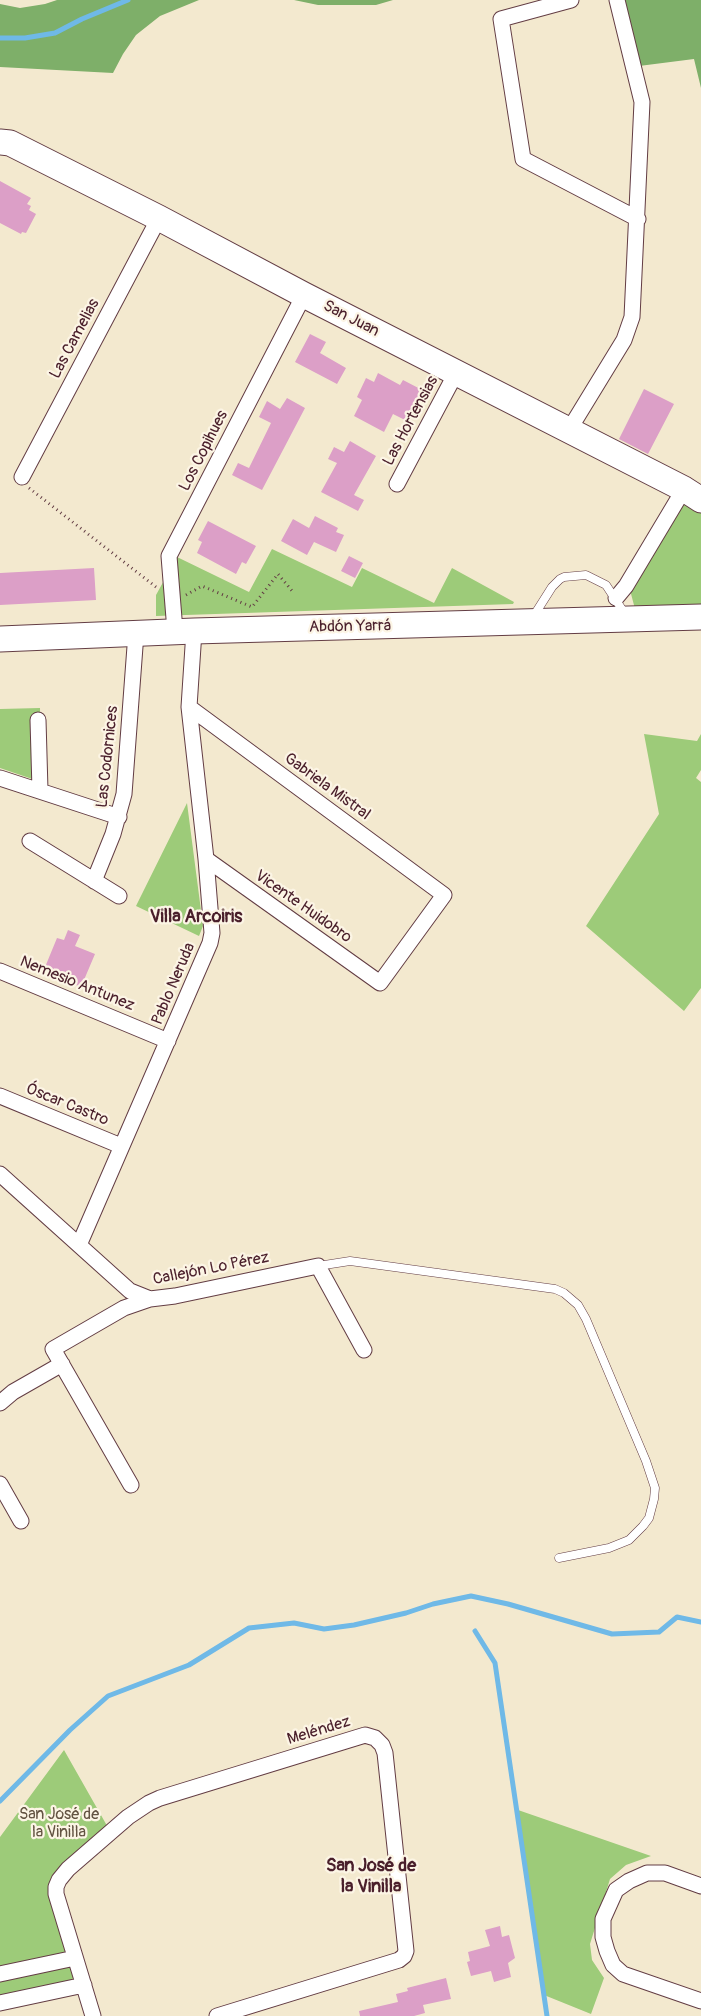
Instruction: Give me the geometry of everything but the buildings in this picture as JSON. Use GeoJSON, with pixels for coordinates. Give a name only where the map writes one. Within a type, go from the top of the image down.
{"type":"FeatureCollection","features":[{"type":"Feature","properties":{"kind":"main road","name":"San Juan"},"geometry":{"type":"LineString","coordinates":[[0,142],[10,143],[159,218],[304,295],[692,494]]}},
{"type":"Feature","properties":{"kind":"main road","name":"Abdón Yarrá"},"geometry":{"type":"LineString","coordinates":[[0,639],[184,631],[701,618]]}},
{"type":"Feature","properties":{"kind":"street"},"geometry":{"type":"LineString","coordinates":[[571,0],[501,19],[523,159],[638,219]]}},
{"type":"Feature","properties":{"kind":"street"},"geometry":{"type":"LineString","coordinates":[[568,430],[624,340],[632,317],[642,102],[617,0]]}},
{"type":"Feature","properties":{"kind":"street","name":"Las Camelias"},"geometry":{"type":"LineString","coordinates":[[22,477],[159,218]]}},
{"type":"Feature","properties":{"kind":"street","name":"Los Copihues"},"geometry":{"type":"LineString","coordinates":[[184,631],[169,556],[304,295]]}},
{"type":"Feature","properties":{"kind":"street","name":"Las Hortensias"},"geometry":{"type":"LineString","coordinates":[[397,484],[456,373]]}},
{"type":"Feature","properties":{"kind":"street"},"geometry":{"type":"LineString","coordinates":[[616,598],[692,494]]}},
{"type":"Feature","properties":{"kind":"street","name":"Pablo Neruda"},"geometry":{"type":"LineString","coordinates":[[79,1245],[210,943],[213,923],[188,707],[184,631]]}},
{"type":"Feature","properties":{"kind":"street","name":"Las Codornices"},"geometry":{"type":"LineString","coordinates":[[94,881],[119,817],[125,787],[136,633]]}},
{"type":"Feature","properties":{"kind":"street","name":"Gabriela Mistral"},"geometry":{"type":"LineString","coordinates":[[188,707],[444,895],[380,983]]}},
{"type":"Feature","properties":{"kind":"street"},"geometry":{"type":"LineString","coordinates":[[38,720],[40,790]]}},
{"type":"Feature","properties":{"kind":"street"},"geometry":{"type":"LineString","coordinates":[[0,778],[119,817]]}},
{"type":"Feature","properties":{"kind":"street"},"geometry":{"type":"LineString","coordinates":[[30,841],[120,896]]}},
{"type":"Feature","properties":{"kind":"street","name":"Vicente Huidobro"},"geometry":{"type":"LineString","coordinates":[[206,859],[380,983]]}},
{"type":"Feature","properties":{"kind":"street","name":"Nemesio Antunez"},"geometry":{"type":"LineString","coordinates":[[0,971],[168,1041]]}},
{"type":"Feature","properties":{"kind":"street","name":"Óscar Castro"},"geometry":{"type":"LineString","coordinates":[[0,1096],[121,1146]]}},
{"type":"Feature","properties":{"kind":"street","name":"Callejón Lo Pérez"},"geometry":{"type":"LineString","coordinates":[[0,1174],[130,1291],[150,1299],[175,1296],[318,1266]]}},
{"type":"Feature","properties":{"kind":"street"},"geometry":{"type":"LineString","coordinates":[[318,1266],[364,1350]]}},
{"type":"Feature","properties":{"kind":"street"},"geometry":{"type":"LineString","coordinates":[[131,1485],[53,1349],[124,1308],[150,1299]]}},
{"type":"Feature","properties":{"kind":"street"},"geometry":{"type":"LineString","coordinates":[[0,1403],[13,1392],[62,1364]]}},
{"type":"Feature","properties":{"kind":"street"},"geometry":{"type":"LineString","coordinates":[[0,1484],[21,1521]]}},
{"type":"Feature","properties":{"kind":"street","name":"Meléndez"},"geometry":{"type":"LineString","coordinates":[[92,2016],[56,1894],[56,1887],[68,1870],[128,1817],[160,1798],[365,1735],[375,1738],[382,1745],[385,1754],[406,1951],[404,1956],[399,1960],[217,2016]]}},
{"type":"Feature","properties":{"kind":"street"},"geometry":{"type":"LineString","coordinates":[[701,1886],[665,1873],[647,1873],[629,1881],[616,1890],[603,1918],[603,1937],[606,1952],[613,1965],[623,1974],[701,2001]]}},
{"type":"Feature","properties":{"kind":"street"},"geometry":{"type":"LineString","coordinates":[[0,1974],[75,1958]]}},
{"type":"Feature","properties":{"kind":"street"},"geometry":{"type":"LineString","coordinates":[[0,2003],[84,1985]]}},
{"type":"Feature","properties":{"kind":"lane"},"geometry":{"type":"LineString","coordinates":[[530,623],[552,587],[564,577],[586,575],[606,585],[629,620]]}},
{"type":"Feature","properties":{"kind":"lane"},"geometry":{"type":"LineString","coordinates":[[318,1266],[350,1261],[555,1289],[578,1305],[586,1319],[646,1461],[655,1488],[649,1518],[637,1534],[609,1548],[559,1558]]}},
{"type":"Feature","properties":{"kind":"green space"},"geometry":{"type":"Polygon","coordinates":[[[57,0],[199,0],[160,16],[136,35],[113,73],[0,67],[0,4],[20,8],[57,0]]]}},
{"type":"Feature","properties":{"kind":"green space"},"geometry":{"type":"Polygon","coordinates":[[[294,0],[393,0],[376,5],[318,5],[294,0]]]}},
{"type":"Feature","properties":{"kind":"green space"},"geometry":{"type":"Polygon","coordinates":[[[622,0],[701,0],[701,88],[694,59],[639,66],[622,0]]]}},
{"type":"Feature","properties":{"kind":"green space"},"geometry":{"type":"Polygon","coordinates":[[[682,498],[701,507],[701,606],[635,609],[630,590],[682,498]]]}},
{"type":"Feature","properties":{"kind":"green space"},"geometry":{"type":"Polygon","coordinates":[[[272,549],[352,587],[362,568],[434,603],[452,568],[514,602],[513,604],[156,616],[156,595],[177,557],[249,592],[272,549]]]}},
{"type":"Feature","properties":{"kind":"green space"},"geometry":{"type":"Polygon","coordinates":[[[40,708],[41,782],[0,768],[0,709],[40,708]]]}},
{"type":"Feature","properties":{"kind":"green space"},"geometry":{"type":"Polygon","coordinates":[[[644,734],[697,741],[701,734],[701,770],[696,778],[701,782],[701,988],[684,1011],[586,926],[659,814],[644,734]]]}},
{"type":"Feature","properties":{"kind":"green space"},"geometry":{"type":"Polygon","coordinates":[[[187,803],[203,926],[199,936],[136,906],[187,803]]]}},
{"type":"Feature","properties":{"kind":"green space","name":"San José de la Vinilla"},"geometry":{"type":"Polygon","coordinates":[[[64,1750],[110,1831],[59,1880],[84,1985],[0,2003],[0,1837],[64,1750]]]}},
{"type":"Feature","properties":{"kind":"green space"},"geometry":{"type":"Polygon","coordinates":[[[518,1810],[651,1856],[626,1865],[610,1879],[590,1944],[592,1960],[604,1978],[591,2014],[544,1995],[518,1810]]]}},
{"type":"Feature","properties":{"kind":"waterway"},"geometry":{"type":"LineString","coordinates":[[0,38],[25,38],[55,33],[82,19],[128,0]]}},
{"type":"Feature","properties":{"kind":"waterway"},"geometry":{"type":"LineString","coordinates":[[0,1801],[70,1730],[108,1696],[189,1665],[249,1628],[294,1623],[324,1629],[354,1625],[471,1596],[508,1604],[612,1634],[659,1632],[677,1617],[701,1622]]}},
{"type":"Feature","properties":{"kind":"waterway"},"geometry":{"type":"LineString","coordinates":[[475,1631],[495,1663],[547,2016]]}},
{"type":"Feature","properties":{"kind":"district","name":"Villa Arcoiris"},"geometry":{"type":"Point","coordinates":[196,917]}},
{"type":"Feature","properties":{"kind":"district","name":"San José de la Vinilla"},"geometry":{"type":"Point","coordinates":[371,1876]}}]}
